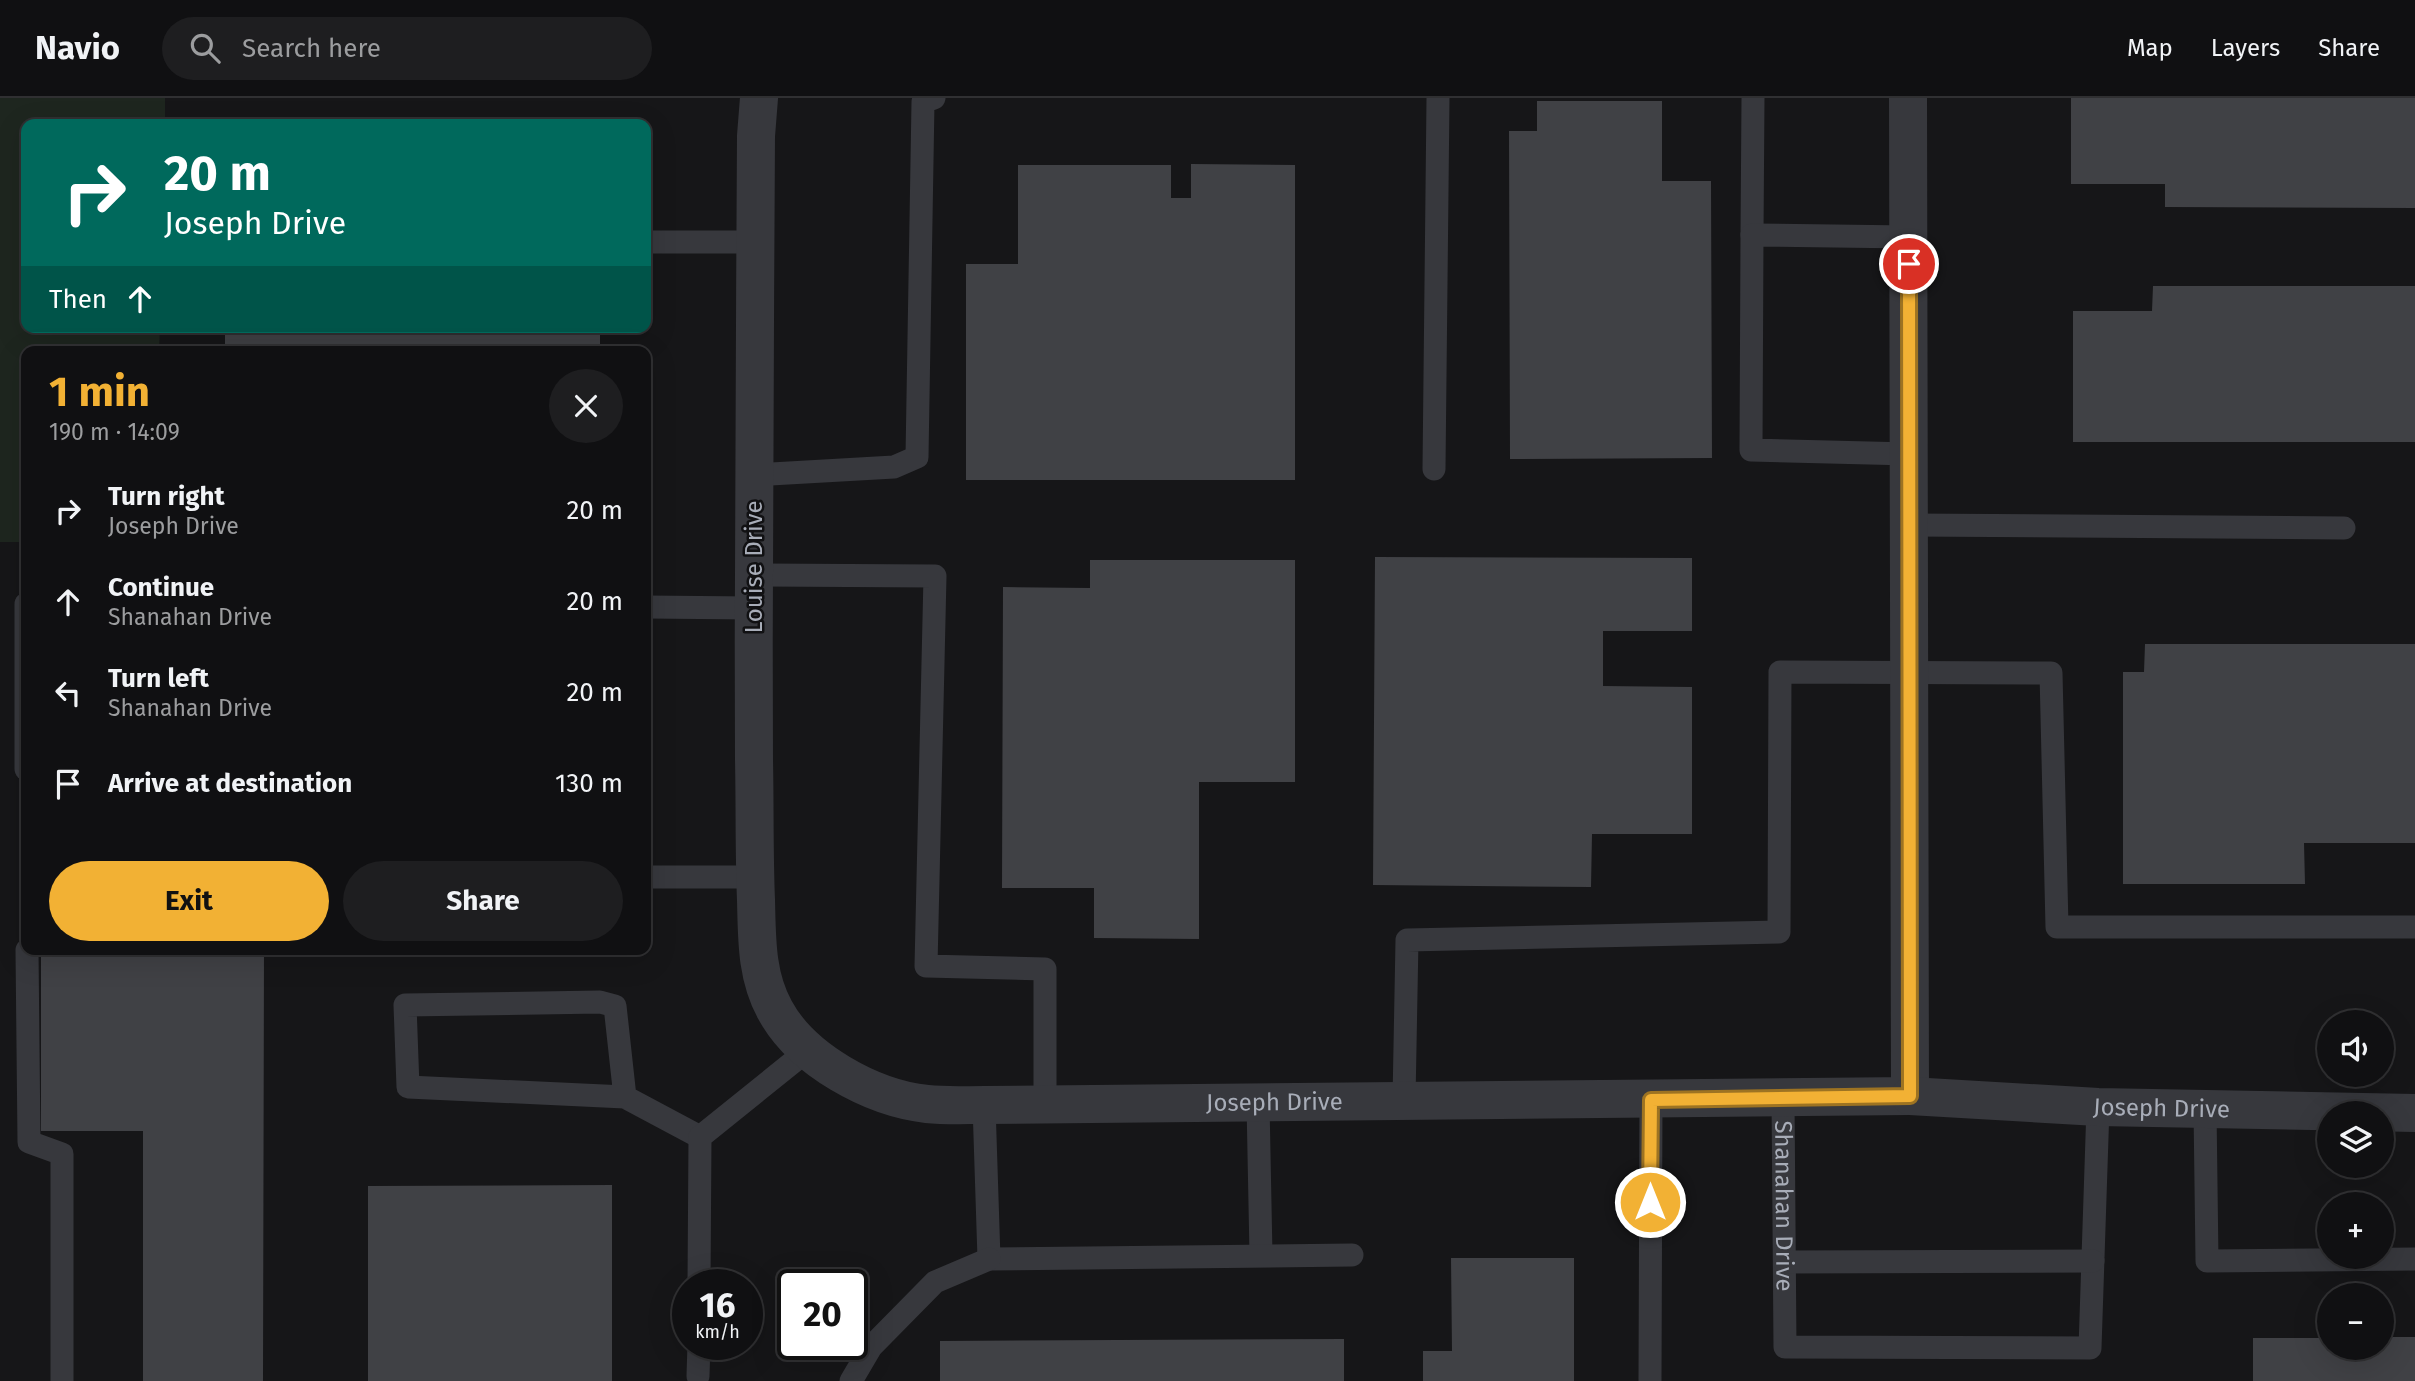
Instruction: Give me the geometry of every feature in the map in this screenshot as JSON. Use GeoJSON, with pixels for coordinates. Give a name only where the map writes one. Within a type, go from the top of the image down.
{"type":"FeatureCollection","features":[{"type":"Feature","properties":{"kind":"street","name":"Louise Drive"},"geometry":{"type":"LineString","coordinates":[[759,98],[756,136],[753,592],[758,958],[766,990],[775,1009],[798,1039]]}},
{"type":"Feature","properties":{"kind":"street"},"geometry":{"type":"LineString","coordinates":[[1908,98],[1910,1096]]}},
{"type":"Feature","properties":{"kind":"street","name":"Joseph Drive"},"geometry":{"type":"LineString","coordinates":[[798,1039],[853,1081],[893,1097],[926,1104],[1783,1098]]}},
{"type":"Feature","properties":{"kind":"street","name":"Joseph Drive"},"geometry":{"type":"LineString","coordinates":[[1910,1096],[2098,1107],[2415,1113]]}},
{"type":"Feature","properties":{"kind":"street","name":"Shanahan Drive"},"geometry":{"type":"LineString","coordinates":[[1783,1098],[1910,1096]]}},
{"type":"Feature","properties":{"kind":"lane"},"geometry":{"type":"LineString","coordinates":[[754,475],[894,467],[917,457],[923,102],[934,98]]}},
{"type":"Feature","properties":{"kind":"lane"},"geometry":{"type":"LineString","coordinates":[[1434,468],[1438,98]]}},
{"type":"Feature","properties":{"kind":"lane"},"geometry":{"type":"LineString","coordinates":[[1753,98],[1751,450],[1910,453]]}},
{"type":"Feature","properties":{"kind":"lane"},"geometry":{"type":"LineString","coordinates":[[1752,235],[1909,237]]}},
{"type":"Feature","properties":{"kind":"lane"},"geometry":{"type":"LineString","coordinates":[[651,242],[755,242]]}},
{"type":"Feature","properties":{"kind":"lane"},"geometry":{"type":"LineString","coordinates":[[1910,525],[2344,528]]}},
{"type":"Feature","properties":{"kind":"lane"},"geometry":{"type":"LineString","coordinates":[[651,606],[753,592],[935,576],[926,966],[1045,969],[1045,1104]]}},
{"type":"Feature","properties":{"kind":"lane"},"geometry":{"type":"LineString","coordinates":[[1404,1100],[1406,940],[1779,932],[1780,672],[2051,673],[2057,927],[2415,927]]}},
{"type":"Feature","properties":{"kind":"lane"},"geometry":{"type":"LineString","coordinates":[[651,877],[755,877]]}},
{"type":"Feature","properties":{"kind":"lane"},"geometry":{"type":"LineString","coordinates":[[27,955],[29,1142],[62,1154],[62,1381]]}},
{"type":"Feature","properties":{"kind":"lane"},"geometry":{"type":"LineString","coordinates":[[625,1097],[615,1006],[600,1002],[405,1005],[408,1087],[625,1097],[700,1137]]}},
{"type":"Feature","properties":{"kind":"lane"},"geometry":{"type":"LineString","coordinates":[[699,1269],[700,1137],[798,1039]]}},
{"type":"Feature","properties":{"kind":"lane","name":"Shanahan Drive"},"geometry":{"type":"LineString","coordinates":[[1783,1098],[1785,1347],[2090,1348],[2093,1261]]}},
{"type":"Feature","properties":{"kind":"lane"},"geometry":{"type":"LineString","coordinates":[[1650,1381],[1651,1100]]}},
{"type":"Feature","properties":{"kind":"lane"},"geometry":{"type":"LineString","coordinates":[[1258,1103],[1261,1255]]}},
{"type":"Feature","properties":{"kind":"lane"},"geometry":{"type":"LineString","coordinates":[[984,1105],[989,1259]]}},
{"type":"Feature","properties":{"kind":"lane"},"geometry":{"type":"LineString","coordinates":[[1785,1262],[2093,1261],[2098,1107]]}},
{"type":"Feature","properties":{"kind":"lane"},"geometry":{"type":"LineString","coordinates":[[2205,1109],[2207,1261],[2415,1259]]}},
{"type":"Feature","properties":{"kind":"lane"},"geometry":{"type":"LineString","coordinates":[[851,1381],[871,1347],[936,1282],[989,1259],[1352,1255]]}},
{"type":"Feature","properties":{"kind":"lane"},"geometry":{"type":"LineString","coordinates":[[698,1360],[698,1376]]}},
{"type":"Feature","properties":{"kind":"shaded area"},"geometry":{"type":"Polygon","coordinates":[[[0,98],[165,98],[165,119],[21,119],[21,333],[160,333],[159,346],[21,346],[21,542],[0,542],[0,98]]]}},
{"type":"Feature","properties":{"kind":"building"},"geometry":{"type":"Polygon","coordinates":[[[2071,98],[2415,98],[2415,208],[2165,207],[2165,184],[2071,184],[2071,98]]]}},
{"type":"Feature","properties":{"kind":"building"},"geometry":{"type":"Polygon","coordinates":[[[1537,101],[1662,101],[1662,181],[1711,181],[1712,458],[1510,459],[1509,131],[1537,131],[1537,101]]]}},
{"type":"Feature","properties":{"kind":"building"},"geometry":{"type":"Polygon","coordinates":[[[1191,164],[1295,165],[1295,480],[966,480],[966,264],[1018,264],[1018,165],[1171,165],[1171,198],[1191,198],[1191,164]]]}},
{"type":"Feature","properties":{"kind":"building"},"geometry":{"type":"Polygon","coordinates":[[[2153,286],[2415,286],[2415,442],[2073,442],[2073,311],[2152,311],[2153,286]]]}},
{"type":"Feature","properties":{"kind":"building"},"geometry":{"type":"Polygon","coordinates":[[[225,333],[600,333],[600,346],[225,346],[225,333]]]}},
{"type":"Feature","properties":{"kind":"building"},"geometry":{"type":"Polygon","coordinates":[[[1375,557],[1692,558],[1692,631],[1603,631],[1603,686],[1692,687],[1692,834],[1592,834],[1591,887],[1373,885],[1375,557]]]}},
{"type":"Feature","properties":{"kind":"building"},"geometry":{"type":"Polygon","coordinates":[[[1090,560],[1295,560],[1295,782],[1199,782],[1199,939],[1094,938],[1094,888],[1002,888],[1003,587],[1090,588],[1090,560]]]}},
{"type":"Feature","properties":{"kind":"building"},"geometry":{"type":"Polygon","coordinates":[[[2145,644],[2415,644],[2415,843],[2304,843],[2305,884],[2123,884],[2123,672],[2144,672],[2145,644]]]}},
{"type":"Feature","properties":{"kind":"building"},"geometry":{"type":"Polygon","coordinates":[[[41,955],[264,955],[263,1381],[143,1381],[143,1131],[41,1131],[41,955]]]}},
{"type":"Feature","properties":{"kind":"building"},"geometry":{"type":"Polygon","coordinates":[[[612,1185],[612,1381],[368,1381],[368,1186],[612,1185]]]}},
{"type":"Feature","properties":{"kind":"building"},"geometry":{"type":"Polygon","coordinates":[[[1451,1258],[1574,1258],[1574,1381],[1423,1381],[1423,1351],[1452,1351],[1451,1258]]]}},
{"type":"Feature","properties":{"kind":"building"},"geometry":{"type":"Polygon","coordinates":[[[2394,1337],[2415,1337],[2415,1381],[2253,1381],[2253,1338],[2317,1338],[2317,1360],[2394,1360],[2394,1337]]]}},
{"type":"Feature","properties":{"kind":"building"},"geometry":{"type":"Polygon","coordinates":[[[1344,1339],[1344,1381],[940,1381],[940,1341],[1344,1339]]]}},
{"type":"Feature","properties":{"kind":"route"},"geometry":{"type":"LineString","coordinates":[[1650,1202],[1651,1100],[1910,1096],[1909,264]]}}]}
